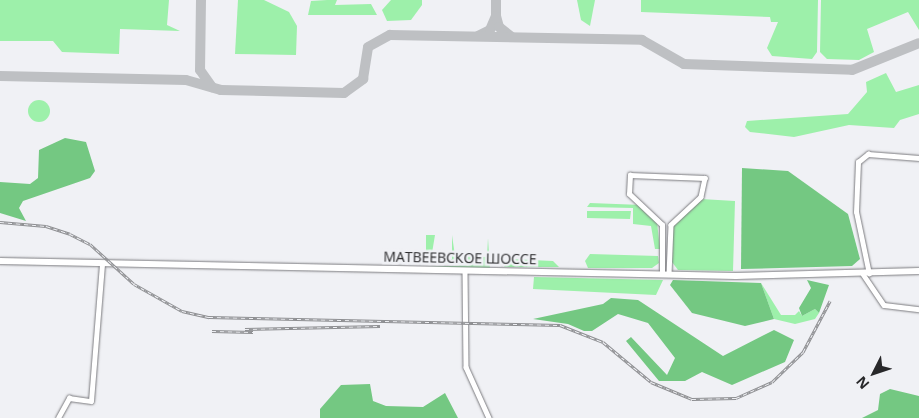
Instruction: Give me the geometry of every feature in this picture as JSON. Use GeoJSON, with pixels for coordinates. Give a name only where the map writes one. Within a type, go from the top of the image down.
{"type":"FeatureCollection","features":[{"type":"Feature","properties":{"kind":"main road","name":"МАТВЕЕВСКОЕ ШОССЕ"},"geometry":{"type":"LineString","coordinates":[[0,261],[665,274],[866,274],[919,272]]}},
{"type":"Feature","properties":{"kind":"street"},"geometry":{"type":"LineString","coordinates":[[919,158],[868,154],[858,162],[856,212],[866,274],[884,305],[919,308]]}},
{"type":"Feature","properties":{"kind":"street"},"geometry":{"type":"LineString","coordinates":[[632,174],[705,178],[701,197],[671,225],[665,274],[662,225],[629,194],[632,174]]}},
{"type":"Feature","properties":{"kind":"street"},"geometry":{"type":"LineString","coordinates":[[58,418],[69,398],[91,401],[102,264]]}},
{"type":"Feature","properties":{"kind":"street"},"geometry":{"type":"LineString","coordinates":[[465,271],[466,367],[489,418]]}},
{"type":"Feature","properties":{"kind":"green space"},"geometry":{"type":"Polygon","coordinates":[[[0,0],[169,0],[167,25],[180,31],[120,29],[119,54],[62,52],[53,41],[0,41],[0,0]]]}},
{"type":"Feature","properties":{"kind":"green space"},"geometry":{"type":"Polygon","coordinates":[[[238,0],[264,0],[289,12],[297,26],[296,55],[235,54],[238,0]]]}},
{"type":"Feature","properties":{"kind":"green space"},"geometry":{"type":"Polygon","coordinates":[[[337,0],[335,5],[371,4],[377,15],[308,15],[311,1],[337,0]]]}},
{"type":"Feature","properties":{"kind":"green space"},"geometry":{"type":"Polygon","coordinates":[[[391,0],[422,0],[422,5],[411,20],[387,21],[382,10],[391,0]]]}},
{"type":"Feature","properties":{"kind":"green space"},"geometry":{"type":"Polygon","coordinates":[[[577,0],[595,0],[590,26],[581,20],[577,0]]]}},
{"type":"Feature","properties":{"kind":"green space"},"geometry":{"type":"Polygon","coordinates":[[[641,0],[818,0],[817,52],[812,59],[772,56],[767,48],[778,22],[771,22],[770,17],[641,12],[641,0]]]}},
{"type":"Feature","properties":{"kind":"green space"},"geometry":{"type":"Polygon","coordinates":[[[821,0],[919,0],[919,30],[908,12],[867,29],[874,52],[859,60],[827,59],[820,52],[821,0]]]}},
{"type":"Feature","properties":{"kind":"green space"},"geometry":{"type":"Polygon","coordinates":[[[886,73],[896,92],[919,85],[919,114],[900,120],[894,128],[849,125],[794,137],[750,132],[745,127],[747,121],[848,114],[867,92],[866,82],[886,73]]]}},
{"type":"Feature","properties":{"kind":"green space"},"geometry":{"type":"Polygon","coordinates":[[[39,100],[47,103],[50,111],[47,119],[39,122],[31,119],[28,111],[31,103],[39,100]]]}},
{"type":"Feature","properties":{"kind":"green space"},"geometry":{"type":"Polygon","coordinates":[[[65,138],[86,142],[95,171],[90,178],[23,201],[19,208],[26,221],[0,213],[0,182],[30,184],[38,178],[39,150],[65,138]]]}},
{"type":"Feature","properties":{"kind":"green space"},"geometry":{"type":"Polygon","coordinates":[[[742,168],[788,171],[848,214],[860,259],[852,266],[741,269],[742,168]]]}},
{"type":"Feature","properties":{"kind":"green space"},"geometry":{"type":"Polygon","coordinates":[[[701,199],[735,201],[733,271],[678,270],[672,262],[673,227],[701,199]]]}},
{"type":"Feature","properties":{"kind":"green space"},"geometry":{"type":"Polygon","coordinates":[[[590,203],[642,205],[657,222],[660,249],[655,249],[651,226],[633,224],[633,208],[587,207],[590,203]]]}},
{"type":"Feature","properties":{"kind":"green space"},"geometry":{"type":"Polygon","coordinates":[[[587,211],[631,211],[630,219],[587,218],[587,211]]]}},
{"type":"Feature","properties":{"kind":"green space"},"geometry":{"type":"Polygon","coordinates":[[[426,235],[435,235],[431,259],[452,259],[452,235],[455,256],[487,257],[488,238],[490,270],[424,267],[478,265],[426,262],[426,235]]]}},
{"type":"Feature","properties":{"kind":"green space"},"geometry":{"type":"Polygon","coordinates":[[[590,254],[658,256],[659,263],[652,268],[588,268],[585,261],[590,254]]]}},
{"type":"Feature","properties":{"kind":"green space"},"geometry":{"type":"Polygon","coordinates":[[[509,259],[553,261],[559,267],[504,267],[509,259]]]}},
{"type":"Feature","properties":{"kind":"green space"},"geometry":{"type":"Polygon","coordinates":[[[534,277],[663,280],[656,295],[533,289],[534,277]]]}},
{"type":"Feature","properties":{"kind":"green space"},"geometry":{"type":"Polygon","coordinates":[[[673,280],[761,283],[774,319],[745,326],[692,313],[670,285],[673,280]]]}},
{"type":"Feature","properties":{"kind":"green space"},"geometry":{"type":"Polygon","coordinates":[[[807,280],[829,285],[819,313],[815,309],[802,316],[799,308],[811,288],[807,280]]]}},
{"type":"Feature","properties":{"kind":"green space"},"geometry":{"type":"Polygon","coordinates":[[[761,283],[781,315],[795,315],[799,311],[802,316],[815,309],[819,313],[815,319],[795,324],[774,319],[761,283]]]}},
{"type":"Feature","properties":{"kind":"green space"},"geometry":{"type":"Polygon","coordinates":[[[611,298],[638,300],[723,356],[774,330],[794,340],[785,362],[732,385],[702,372],[685,381],[659,381],[626,341],[631,337],[667,375],[675,358],[648,323],[618,314],[592,331],[584,331],[568,324],[533,319],[603,304],[611,298]]]}},
{"type":"Feature","properties":{"kind":"green space"},"geometry":{"type":"Polygon","coordinates":[[[370,384],[373,401],[386,406],[423,407],[445,393],[458,418],[320,418],[320,409],[341,385],[370,384]]]}},
{"type":"Feature","properties":{"kind":"green space"},"geometry":{"type":"Polygon","coordinates":[[[890,389],[919,396],[919,418],[862,418],[878,410],[880,394],[890,389]]]}},
{"type":"Feature","properties":{"kind":"taxiway"},"geometry":{"type":"LineString","coordinates":[[201,0],[200,70],[212,87]]}},
{"type":"Feature","properties":{"kind":"taxiway"},"geometry":{"type":"LineString","coordinates":[[496,0],[496,16]]}},
{"type":"Feature","properties":{"kind":"taxiway"},"geometry":{"type":"LineString","coordinates":[[478,36],[490,30],[496,16],[499,27],[512,37]]}},
{"type":"Feature","properties":{"kind":"taxiway"},"geometry":{"type":"LineString","coordinates":[[0,76],[186,80],[221,90],[344,93],[363,79],[368,47],[390,35],[642,40],[684,64],[852,70],[919,43]]}},
{"type":"Feature","properties":{"kind":"railway"},"geometry":{"type":"LineString","coordinates":[[0,222],[46,226],[70,234],[90,244],[134,284],[182,311],[209,317],[560,325],[603,342],[651,382],[692,399],[736,398],[772,382],[803,352],[830,301]]}},
{"type":"Feature","properties":{"kind":"railway"},"geometry":{"type":"LineString","coordinates":[[245,329],[380,326]]}},
{"type":"Feature","properties":{"kind":"railway"},"geometry":{"type":"LineString","coordinates":[[212,331],[253,332]]}}]}
